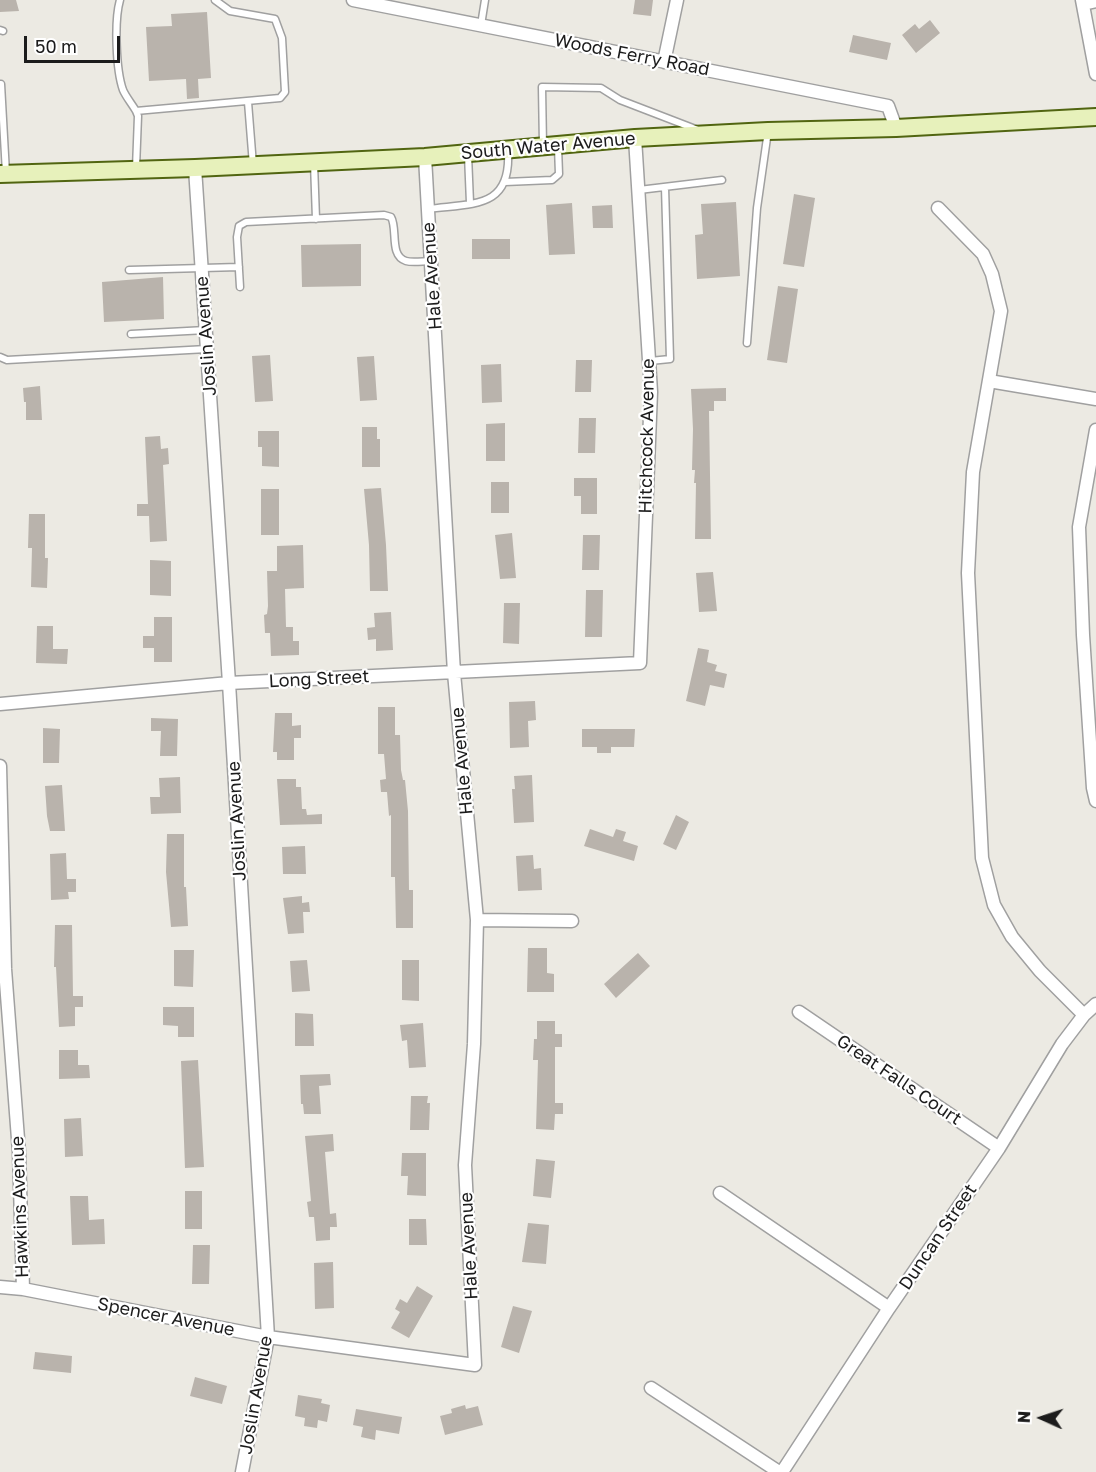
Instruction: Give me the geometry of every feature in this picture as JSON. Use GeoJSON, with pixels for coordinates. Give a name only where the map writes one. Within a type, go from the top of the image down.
{"type":"FeatureCollection","features":[{"type":"Feature","properties":{"kind":"main road","name":"South Water Avenue"},"geometry":{"type":"LineString","coordinates":[[3,174],[314,163],[425,157],[634,138],[768,131],[896,128],[1096,117]]}},
{"type":"Feature","properties":{"kind":"street","name":"Woods Ferry Road"},"geometry":{"type":"LineString","coordinates":[[353,0],[888,106],[896,128]]}},
{"type":"Feature","properties":{"kind":"street"},"geometry":{"type":"LineString","coordinates":[[664,62],[676,0]]}},
{"type":"Feature","properties":{"kind":"street"},"geometry":{"type":"LineString","coordinates":[[1096,1],[1082,2],[1096,74]]}},
{"type":"Feature","properties":{"kind":"street","name":"Hitchcock Avenue"},"geometry":{"type":"LineString","coordinates":[[634,138],[651,392],[640,663]]}},
{"type":"Feature","properties":{"kind":"street","name":"Hale Avenue"},"geometry":{"type":"LineString","coordinates":[[425,157],[454,673],[477,920],[474,1044],[465,1165],[475,1365]]}},
{"type":"Feature","properties":{"kind":"street","name":"Joslin Avenue"},"geometry":{"type":"LineString","coordinates":[[195,168],[229,683],[268,1337],[242,1472]]}},
{"type":"Feature","properties":{"kind":"street"},"geometry":{"type":"LineString","coordinates":[[938,208],[983,254],[992,274],[1002,310],[973,472],[968,573],[982,858],[994,905],[1012,937],[1040,971],[1084,1015]]}},
{"type":"Feature","properties":{"kind":"street"},"geometry":{"type":"LineString","coordinates":[[989,381],[1096,399]]}},
{"type":"Feature","properties":{"kind":"street"},"geometry":{"type":"LineString","coordinates":[[1096,430],[1079,527],[1096,801]]}},
{"type":"Feature","properties":{"kind":"street","name":"Long Street"},"geometry":{"type":"LineString","coordinates":[[0,704],[229,683],[640,663]]}},
{"type":"Feature","properties":{"kind":"street","name":"Hawkins Avenue"},"geometry":{"type":"LineString","coordinates":[[0,766],[2,969],[19,1152],[23,1289]]}},
{"type":"Feature","properties":{"kind":"street"},"geometry":{"type":"LineString","coordinates":[[477,920],[572,921]]}},
{"type":"Feature","properties":{"kind":"street","name":"Duncan Street"},"geometry":{"type":"LineString","coordinates":[[781,1472],[889,1308],[999,1148],[1062,1044],[1084,1015],[1096,1005]]}},
{"type":"Feature","properties":{"kind":"street","name":"Great Falls Court"},"geometry":{"type":"LineString","coordinates":[[799,1012],[999,1148]]}},
{"type":"Feature","properties":{"kind":"street"},"geometry":{"type":"LineString","coordinates":[[720,1193],[889,1308]]}},
{"type":"Feature","properties":{"kind":"street","name":"Spencer Avenue"},"geometry":{"type":"LineString","coordinates":[[0,1287],[23,1289],[268,1337],[475,1365]]}},
{"type":"Feature","properties":{"kind":"street"},"geometry":{"type":"LineString","coordinates":[[651,1388],[781,1472]]}},
{"type":"Feature","properties":{"kind":"lane"},"geometry":{"type":"LineString","coordinates":[[120,0],[119,70],[124,91],[138,116],[136,169]]}},
{"type":"Feature","properties":{"kind":"lane"},"geometry":{"type":"LineString","coordinates":[[136,111],[249,102],[280,98],[285,92],[282,38],[275,19],[230,10],[215,0]]}},
{"type":"Feature","properties":{"kind":"lane"},"geometry":{"type":"LineString","coordinates":[[480,26],[485,0]]}},
{"type":"Feature","properties":{"kind":"lane"},"geometry":{"type":"LineString","coordinates":[[1,84],[3,174]]}},
{"type":"Feature","properties":{"kind":"lane"},"geometry":{"type":"LineString","coordinates":[[506,182],[552,180],[560,174],[550,146],[542,87],[601,88],[620,100],[709,134]]}},
{"type":"Feature","properties":{"kind":"lane"},"geometry":{"type":"LineString","coordinates":[[249,102],[253,165]]}},
{"type":"Feature","properties":{"kind":"lane"},"geometry":{"type":"LineString","coordinates":[[747,343],[757,208],[768,131]]}},
{"type":"Feature","properties":{"kind":"lane"},"geometry":{"type":"LineString","coordinates":[[428,209],[486,199],[498,194],[506,182],[508,149]]}},
{"type":"Feature","properties":{"kind":"lane"},"geometry":{"type":"LineString","coordinates":[[468,153],[470,202]]}},
{"type":"Feature","properties":{"kind":"lane"},"geometry":{"type":"LineString","coordinates":[[314,163],[316,219]]}},
{"type":"Feature","properties":{"kind":"lane"},"geometry":{"type":"LineString","coordinates":[[638,190],[723,180]]}},
{"type":"Feature","properties":{"kind":"lane"},"geometry":{"type":"LineString","coordinates":[[649,361],[670,359],[665,187]]}},
{"type":"Feature","properties":{"kind":"lane"},"geometry":{"type":"LineString","coordinates":[[240,288],[237,237],[239,226],[246,222],[384,215],[391,217],[394,222],[396,250],[402,259],[407,262],[431,261]]}},
{"type":"Feature","properties":{"kind":"lane"},"geometry":{"type":"LineString","coordinates":[[129,270],[239,267]]}},
{"type":"Feature","properties":{"kind":"lane"},"geometry":{"type":"LineString","coordinates":[[131,334],[206,330]]}},
{"type":"Feature","properties":{"kind":"lane"},"geometry":{"type":"LineString","coordinates":[[0,357],[8,360],[207,349]]}},
{"type":"Feature","properties":{"kind":"building"},"geometry":{"type":"Polygon","coordinates":[[[0,0],[16,0],[19,11],[0,12],[0,0]]]}},
{"type":"Feature","properties":{"kind":"building"},"geometry":{"type":"Polygon","coordinates":[[[635,0],[653,0],[651,16],[633,14],[635,0]]]}},
{"type":"Feature","properties":{"kind":"building"},"geometry":{"type":"Polygon","coordinates":[[[207,12],[211,78],[198,79],[199,98],[187,99],[186,79],[149,81],[146,27],[172,26],[171,14],[207,12]]]}},
{"type":"Feature","properties":{"kind":"building"},"geometry":{"type":"Polygon","coordinates":[[[930,20],[940,33],[916,53],[902,35],[915,24],[919,29],[930,20]]]}},
{"type":"Feature","properties":{"kind":"building"},"geometry":{"type":"Polygon","coordinates":[[[853,35],[891,43],[887,60],[849,52],[853,35]]]}},
{"type":"Feature","properties":{"kind":"building"},"geometry":{"type":"Polygon","coordinates":[[[794,194],[815,198],[804,267],[783,264],[794,194]]]}},
{"type":"Feature","properties":{"kind":"building"},"geometry":{"type":"Polygon","coordinates":[[[736,202],[740,276],[697,279],[695,235],[703,234],[701,204],[736,202]]]}},
{"type":"Feature","properties":{"kind":"building"},"geometry":{"type":"Polygon","coordinates":[[[572,203],[575,254],[549,255],[546,205],[572,203]]]}},
{"type":"Feature","properties":{"kind":"building"},"geometry":{"type":"Polygon","coordinates":[[[612,205],[613,228],[593,228],[592,206],[612,205]]]}},
{"type":"Feature","properties":{"kind":"building"},"geometry":{"type":"Polygon","coordinates":[[[472,239],[510,239],[510,259],[472,259],[472,239]]]}},
{"type":"Feature","properties":{"kind":"building"},"geometry":{"type":"Polygon","coordinates":[[[361,244],[361,286],[302,287],[301,245],[361,244]]]}},
{"type":"Feature","properties":{"kind":"building"},"geometry":{"type":"Polygon","coordinates":[[[163,277],[164,319],[104,322],[102,282],[163,277]]]}},
{"type":"Feature","properties":{"kind":"building"},"geometry":{"type":"Polygon","coordinates":[[[778,286],[798,289],[787,363],[767,360],[778,286]]]}},
{"type":"Feature","properties":{"kind":"building"},"geometry":{"type":"Polygon","coordinates":[[[270,355],[273,401],[255,402],[252,356],[270,355]]]}},
{"type":"Feature","properties":{"kind":"building"},"geometry":{"type":"Polygon","coordinates":[[[374,356],[377,400],[360,401],[357,357],[374,356]]]}},
{"type":"Feature","properties":{"kind":"building"},"geometry":{"type":"Polygon","coordinates":[[[576,360],[592,360],[591,392],[575,392],[576,360]]]}},
{"type":"Feature","properties":{"kind":"building"},"geometry":{"type":"Polygon","coordinates":[[[501,364],[502,402],[482,403],[481,365],[501,364]]]}},
{"type":"Feature","properties":{"kind":"building"},"geometry":{"type":"Polygon","coordinates":[[[40,386],[42,420],[26,420],[23,388],[40,386]]]}},
{"type":"Feature","properties":{"kind":"building"},"geometry":{"type":"Polygon","coordinates":[[[726,388],[726,401],[714,401],[714,411],[709,411],[711,539],[695,539],[696,483],[694,483],[695,470],[692,470],[691,389],[726,388]]]}},
{"type":"Feature","properties":{"kind":"building"},"geometry":{"type":"Polygon","coordinates":[[[579,418],[596,418],[595,453],[578,453],[579,418]]]}},
{"type":"Feature","properties":{"kind":"building"},"geometry":{"type":"Polygon","coordinates":[[[505,423],[505,461],[486,461],[486,424],[505,423]]]}},
{"type":"Feature","properties":{"kind":"building"},"geometry":{"type":"Polygon","coordinates":[[[362,427],[377,427],[377,439],[380,439],[380,467],[362,467],[362,427]]]}},
{"type":"Feature","properties":{"kind":"building"},"geometry":{"type":"Polygon","coordinates":[[[258,431],[279,431],[279,467],[262,466],[262,447],[258,447],[258,431]]]}},
{"type":"Feature","properties":{"kind":"building"},"geometry":{"type":"Polygon","coordinates":[[[160,436],[161,449],[168,448],[169,464],[163,465],[167,541],[150,542],[149,516],[137,516],[137,504],[148,504],[145,437],[160,436]]]}},
{"type":"Feature","properties":{"kind":"building"},"geometry":{"type":"Polygon","coordinates":[[[574,478],[597,478],[597,514],[581,514],[581,496],[574,496],[574,478]]]}},
{"type":"Feature","properties":{"kind":"building"},"geometry":{"type":"Polygon","coordinates":[[[491,482],[509,482],[509,513],[491,513],[491,482]]]}},
{"type":"Feature","properties":{"kind":"building"},"geometry":{"type":"Polygon","coordinates":[[[381,488],[388,591],[370,591],[364,489],[381,488]]]}},
{"type":"Feature","properties":{"kind":"building"},"geometry":{"type":"Polygon","coordinates":[[[261,489],[279,489],[279,535],[261,535],[261,489]]]}},
{"type":"Feature","properties":{"kind":"building"},"geometry":{"type":"Polygon","coordinates":[[[29,514],[45,514],[45,558],[48,558],[47,588],[31,587],[32,548],[28,548],[29,514]]]}},
{"type":"Feature","properties":{"kind":"building"},"geometry":{"type":"Polygon","coordinates":[[[512,533],[516,578],[500,579],[495,535],[512,533]]]}},
{"type":"Feature","properties":{"kind":"building"},"geometry":{"type":"Polygon","coordinates":[[[583,535],[600,535],[599,570],[582,570],[583,535]]]}},
{"type":"Feature","properties":{"kind":"building"},"geometry":{"type":"Polygon","coordinates":[[[303,545],[304,588],[285,589],[286,627],[293,627],[293,641],[299,641],[299,655],[271,656],[270,633],[265,633],[264,615],[267,614],[268,606],[267,571],[277,571],[277,546],[303,545]]]}},
{"type":"Feature","properties":{"kind":"building"},"geometry":{"type":"Polygon","coordinates":[[[150,560],[171,561],[171,596],[150,595],[150,560]]]}},
{"type":"Feature","properties":{"kind":"building"},"geometry":{"type":"Polygon","coordinates":[[[713,572],[717,611],[699,612],[696,573],[713,572]]]}},
{"type":"Feature","properties":{"kind":"building"},"geometry":{"type":"Polygon","coordinates":[[[586,590],[603,590],[602,637],[585,637],[586,590]]]}},
{"type":"Feature","properties":{"kind":"building"},"geometry":{"type":"Polygon","coordinates":[[[504,603],[520,603],[519,644],[503,643],[504,603]]]}},
{"type":"Feature","properties":{"kind":"building"},"geometry":{"type":"Polygon","coordinates":[[[391,612],[393,650],[376,651],[376,639],[368,640],[367,628],[375,627],[374,613],[391,612]]]}},
{"type":"Feature","properties":{"kind":"building"},"geometry":{"type":"Polygon","coordinates":[[[154,617],[172,617],[172,662],[154,662],[154,648],[143,648],[143,636],[154,636],[154,617]]]}},
{"type":"Feature","properties":{"kind":"building"},"geometry":{"type":"Polygon","coordinates":[[[37,626],[53,626],[53,649],[68,649],[67,664],[36,663],[37,626]]]}},
{"type":"Feature","properties":{"kind":"building"},"geometry":{"type":"Polygon","coordinates":[[[698,648],[709,650],[707,662],[717,665],[715,671],[727,674],[724,688],[710,685],[705,706],[686,701],[698,648]]]}},
{"type":"Feature","properties":{"kind":"building"},"geometry":{"type":"Polygon","coordinates":[[[535,701],[536,720],[528,721],[529,747],[510,748],[509,702],[535,701]]]}},
{"type":"Feature","properties":{"kind":"building"},"geometry":{"type":"Polygon","coordinates":[[[378,707],[395,707],[395,735],[400,735],[401,770],[403,780],[405,780],[408,811],[409,890],[413,890],[413,928],[396,928],[395,877],[391,877],[391,815],[389,816],[387,792],[381,792],[380,780],[386,779],[384,754],[378,754],[378,707]]]}},
{"type":"Feature","properties":{"kind":"building"},"geometry":{"type":"Polygon","coordinates":[[[275,713],[292,713],[292,726],[301,725],[301,738],[294,738],[294,760],[277,760],[277,752],[273,752],[275,713]]]}},
{"type":"Feature","properties":{"kind":"building"},"geometry":{"type":"Polygon","coordinates":[[[151,718],[178,719],[177,756],[160,756],[161,731],[151,731],[151,718]]]}},
{"type":"Feature","properties":{"kind":"building"},"geometry":{"type":"Polygon","coordinates":[[[43,728],[60,729],[59,763],[43,763],[43,728]]]}},
{"type":"Feature","properties":{"kind":"building"},"geometry":{"type":"Polygon","coordinates":[[[582,729],[635,729],[634,747],[611,747],[611,753],[597,753],[597,747],[582,747],[582,729]]]}},
{"type":"Feature","properties":{"kind":"building"},"geometry":{"type":"Polygon","coordinates":[[[532,775],[534,822],[514,823],[512,789],[515,789],[514,776],[532,775]]]}},
{"type":"Feature","properties":{"kind":"building"},"geometry":{"type":"Polygon","coordinates":[[[180,777],[181,813],[151,814],[150,797],[160,797],[159,778],[180,777]]]}},
{"type":"Feature","properties":{"kind":"building"},"geometry":{"type":"Polygon","coordinates":[[[277,779],[296,779],[296,787],[301,787],[302,809],[306,809],[307,815],[322,814],[322,824],[280,825],[277,779]]]}},
{"type":"Feature","properties":{"kind":"building"},"geometry":{"type":"Polygon","coordinates":[[[62,785],[65,831],[50,831],[45,786],[62,785]]]}},
{"type":"Feature","properties":{"kind":"building"},"geometry":{"type":"Polygon","coordinates":[[[676,815],[689,822],[676,850],[663,844],[676,815]]]}},
{"type":"Feature","properties":{"kind":"building"},"geometry":{"type":"Polygon","coordinates":[[[590,829],[613,837],[616,829],[626,832],[623,841],[638,846],[634,861],[584,846],[590,829]]]}},
{"type":"Feature","properties":{"kind":"building"},"geometry":{"type":"Polygon","coordinates":[[[167,834],[184,834],[184,887],[186,887],[188,926],[171,927],[166,872],[167,834]]]}},
{"type":"Feature","properties":{"kind":"building"},"geometry":{"type":"Polygon","coordinates":[[[305,846],[306,874],[283,874],[282,847],[305,846]]]}},
{"type":"Feature","properties":{"kind":"building"},"geometry":{"type":"Polygon","coordinates":[[[66,853],[67,879],[76,879],[76,892],[68,892],[69,899],[51,900],[50,854],[66,853]]]}},
{"type":"Feature","properties":{"kind":"building"},"geometry":{"type":"Polygon","coordinates":[[[533,855],[534,869],[541,868],[542,890],[518,891],[516,856],[533,855]]]}},
{"type":"Feature","properties":{"kind":"building"},"geometry":{"type":"Polygon","coordinates":[[[302,896],[302,903],[309,902],[310,912],[303,912],[304,933],[288,934],[283,898],[302,896]]]}},
{"type":"Feature","properties":{"kind":"building"},"geometry":{"type":"Polygon","coordinates":[[[55,925],[72,925],[73,996],[83,996],[83,1007],[75,1007],[75,1026],[59,1027],[56,967],[54,967],[55,925]]]}},
{"type":"Feature","properties":{"kind":"building"},"geometry":{"type":"Polygon","coordinates":[[[528,948],[547,948],[547,973],[554,974],[554,992],[527,992],[528,948]]]}},
{"type":"Feature","properties":{"kind":"building"},"geometry":{"type":"Polygon","coordinates":[[[174,950],[194,950],[193,987],[174,986],[174,950]]]}},
{"type":"Feature","properties":{"kind":"building"},"geometry":{"type":"Polygon","coordinates":[[[638,953],[650,966],[616,998],[604,984],[638,953]]]}},
{"type":"Feature","properties":{"kind":"building"},"geometry":{"type":"Polygon","coordinates":[[[307,960],[310,991],[292,992],[290,961],[307,960]]]}},
{"type":"Feature","properties":{"kind":"building"},"geometry":{"type":"Polygon","coordinates":[[[402,960],[419,960],[419,1001],[402,1000],[402,960]]]}},
{"type":"Feature","properties":{"kind":"building"},"geometry":{"type":"Polygon","coordinates":[[[163,1007],[194,1007],[194,1037],[178,1037],[178,1026],[163,1025],[163,1007]]]}},
{"type":"Feature","properties":{"kind":"building"},"geometry":{"type":"Polygon","coordinates":[[[295,1013],[313,1014],[314,1046],[295,1046],[295,1013]]]}},
{"type":"Feature","properties":{"kind":"building"},"geometry":{"type":"Polygon","coordinates":[[[537,1021],[555,1021],[555,1034],[562,1034],[562,1047],[555,1047],[555,1103],[563,1103],[563,1114],[555,1114],[554,1130],[536,1129],[538,1060],[533,1060],[534,1039],[537,1039],[537,1021]]]}},
{"type":"Feature","properties":{"kind":"building"},"geometry":{"type":"Polygon","coordinates":[[[423,1023],[426,1067],[409,1068],[407,1040],[402,1041],[400,1025],[423,1023]]]}},
{"type":"Feature","properties":{"kind":"building"},"geometry":{"type":"Polygon","coordinates":[[[59,1050],[78,1050],[78,1065],[89,1065],[90,1078],[59,1079],[59,1050]]]}},
{"type":"Feature","properties":{"kind":"building"},"geometry":{"type":"Polygon","coordinates":[[[198,1060],[204,1167],[185,1168],[181,1061],[198,1060]]]}},
{"type":"Feature","properties":{"kind":"building"},"geometry":{"type":"Polygon","coordinates":[[[330,1074],[331,1085],[319,1086],[321,1114],[304,1114],[303,1104],[301,1104],[300,1075],[330,1074]]]}},
{"type":"Feature","properties":{"kind":"building"},"geometry":{"type":"Polygon","coordinates":[[[411,1096],[428,1096],[429,1130],[410,1130],[411,1096]]]}},
{"type":"Feature","properties":{"kind":"building"},"geometry":{"type":"Polygon","coordinates":[[[81,1118],[83,1156],[65,1157],[64,1119],[81,1118]]]}},
{"type":"Feature","properties":{"kind":"building"},"geometry":{"type":"Polygon","coordinates":[[[333,1134],[334,1151],[325,1152],[330,1214],[336,1213],[337,1227],[330,1227],[330,1240],[316,1241],[314,1217],[309,1217],[307,1202],[311,1201],[305,1136],[333,1134]]]}},
{"type":"Feature","properties":{"kind":"building"},"geometry":{"type":"Polygon","coordinates":[[[402,1153],[426,1153],[426,1196],[407,1195],[408,1176],[401,1176],[402,1153]]]}},
{"type":"Feature","properties":{"kind":"building"},"geometry":{"type":"Polygon","coordinates":[[[536,1159],[555,1161],[551,1198],[533,1196],[536,1159]]]}},
{"type":"Feature","properties":{"kind":"building"},"geometry":{"type":"Polygon","coordinates":[[[185,1191],[202,1191],[202,1229],[185,1229],[185,1191]]]}},
{"type":"Feature","properties":{"kind":"building"},"geometry":{"type":"Polygon","coordinates":[[[70,1196],[88,1196],[89,1220],[104,1219],[105,1244],[72,1245],[70,1196]]]}},
{"type":"Feature","properties":{"kind":"building"},"geometry":{"type":"Polygon","coordinates":[[[409,1219],[426,1219],[427,1245],[409,1245],[409,1219]]]}},
{"type":"Feature","properties":{"kind":"building"},"geometry":{"type":"Polygon","coordinates":[[[528,1223],[549,1225],[546,1264],[522,1262],[528,1223]]]}},
{"type":"Feature","properties":{"kind":"building"},"geometry":{"type":"Polygon","coordinates":[[[193,1245],[210,1245],[209,1284],[192,1284],[193,1245]]]}},
{"type":"Feature","properties":{"kind":"building"},"geometry":{"type":"Polygon","coordinates":[[[333,1262],[334,1308],[315,1309],[314,1263],[333,1262]]]}},
{"type":"Feature","properties":{"kind":"building"},"geometry":{"type":"Polygon","coordinates":[[[417,1286],[433,1296],[409,1338],[391,1328],[400,1312],[395,1309],[400,1299],[407,1303],[417,1286]]]}},
{"type":"Feature","properties":{"kind":"building"},"geometry":{"type":"Polygon","coordinates":[[[513,1306],[532,1311],[519,1353],[501,1347],[513,1306]]]}},
{"type":"Feature","properties":{"kind":"building"},"geometry":{"type":"Polygon","coordinates":[[[35,1352],[72,1356],[71,1373],[33,1369],[35,1352]]]}},
{"type":"Feature","properties":{"kind":"building"},"geometry":{"type":"Polygon","coordinates":[[[195,1377],[227,1386],[222,1404],[190,1396],[195,1377]]]}},
{"type":"Feature","properties":{"kind":"building"},"geometry":{"type":"Polygon","coordinates":[[[298,1395],[322,1399],[321,1403],[330,1405],[327,1422],[318,1420],[317,1428],[304,1426],[305,1418],[295,1416],[298,1395]]]}},
{"type":"Feature","properties":{"kind":"building"},"geometry":{"type":"Polygon","coordinates":[[[465,1405],[466,1409],[478,1406],[483,1425],[445,1435],[440,1416],[452,1413],[451,1409],[465,1405]]]}},
{"type":"Feature","properties":{"kind":"building"},"geometry":{"type":"Polygon","coordinates":[[[356,1409],[402,1417],[399,1434],[376,1430],[375,1440],[361,1437],[363,1427],[353,1425],[356,1409]]]}}]}
